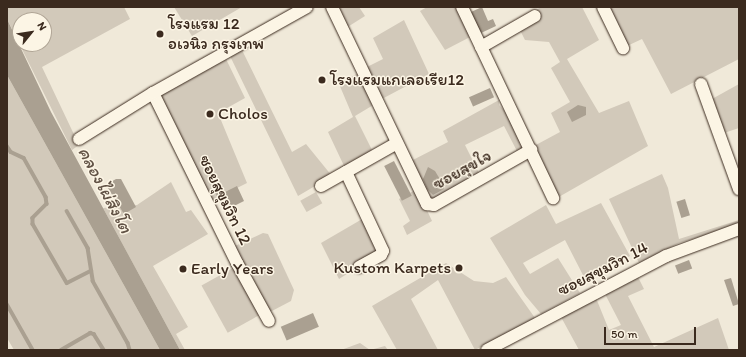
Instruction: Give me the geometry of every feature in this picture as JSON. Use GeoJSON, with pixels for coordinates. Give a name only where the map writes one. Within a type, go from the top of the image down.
{"type":"FeatureCollection","features":[{"type":"Feature","properties":{"kind":"street"},"geometry":{"type":"LineString","coordinates":[[79,139],[153,93],[307,7]]}},
{"type":"Feature","properties":{"kind":"street","name":"ซอยสุขใจ"},"geometry":{"type":"LineString","coordinates":[[332,7],[424,199],[429,205],[531,150]]}},
{"type":"Feature","properties":{"kind":"street"},"geometry":{"type":"LineString","coordinates":[[462,7],[554,198]]}},
{"type":"Feature","properties":{"kind":"street"},"geometry":{"type":"LineString","coordinates":[[604,7],[623,48]]}},
{"type":"Feature","properties":{"kind":"street"},"geometry":{"type":"LineString","coordinates":[[481,47],[535,16]]}},
{"type":"Feature","properties":{"kind":"street"},"geometry":{"type":"LineString","coordinates":[[701,84],[739,189]]}},
{"type":"Feature","properties":{"kind":"street","name":"ซอยสุขุมวิท 12"},"geometry":{"type":"LineString","coordinates":[[153,93],[237,263],[269,321]]}},
{"type":"Feature","properties":{"kind":"street"},"geometry":{"type":"LineString","coordinates":[[321,186],[397,143]]}},
{"type":"Feature","properties":{"kind":"street"},"geometry":{"type":"LineString","coordinates":[[346,172],[383,251],[381,255],[359,267]]}},
{"type":"Feature","properties":{"kind":"street","name":"ซอยสุขุมวิท 14"},"geometry":{"type":"LineString","coordinates":[[487,350],[666,256],[739,228]]}},
{"type":"Feature","properties":{"kind":"shaded area"},"geometry":{"type":"Polygon","coordinates":[[[7,7],[124,7],[130,19],[42,67],[79,145],[72,150],[23,52],[52,52],[52,12],[12,12],[12,29],[7,19],[7,7]]]}},
{"type":"Feature","properties":{"kind":"shaded area"},"geometry":{"type":"Polygon","coordinates":[[[174,7],[242,7],[192,36],[174,7]]]}},
{"type":"Feature","properties":{"kind":"shaded area"},"geometry":{"type":"Polygon","coordinates":[[[336,7],[359,7],[365,16],[346,28],[336,7]]]}},
{"type":"Feature","properties":{"kind":"shaded area"},"geometry":{"type":"Polygon","coordinates":[[[427,7],[459,7],[472,36],[445,50],[420,11],[427,7]]]}},
{"type":"Feature","properties":{"kind":"shaded area"},"geometry":{"type":"Polygon","coordinates":[[[482,7],[488,21],[493,19],[496,26],[481,33],[471,12],[482,7]]]}},
{"type":"Feature","properties":{"kind":"shaded area"},"geometry":{"type":"Polygon","coordinates":[[[541,7],[582,7],[599,40],[567,59],[599,113],[629,101],[648,146],[557,198],[534,146],[560,132],[551,113],[570,102],[551,68],[560,62],[549,42],[525,40],[520,30],[533,12],[541,7]]]}},
{"type":"Feature","properties":{"kind":"shaded area"},"geometry":{"type":"Polygon","coordinates":[[[607,7],[739,7],[739,59],[671,94],[642,39],[627,46],[607,7]]]}},
{"type":"Feature","properties":{"kind":"shaded area"},"geometry":{"type":"Polygon","coordinates":[[[7,19],[12,30],[12,52],[23,52],[51,112],[180,350],[160,350],[7,75],[7,19]]]}},
{"type":"Feature","properties":{"kind":"shaded area"},"geometry":{"type":"Polygon","coordinates":[[[404,20],[429,74],[380,100],[365,68],[383,59],[373,38],[404,20]]]}},
{"type":"Feature","properties":{"kind":"shaded area"},"geometry":{"type":"Polygon","coordinates":[[[242,50],[292,152],[306,144],[332,176],[298,196],[230,56],[242,50]]]}},
{"type":"Feature","properties":{"kind":"shaded area"},"geometry":{"type":"Polygon","coordinates":[[[226,59],[245,98],[218,113],[247,183],[211,201],[159,95],[226,59]]]}},
{"type":"Feature","properties":{"kind":"shaded area"},"geometry":{"type":"Polygon","coordinates":[[[360,72],[375,104],[355,116],[373,152],[345,168],[328,132],[353,117],[339,84],[360,72]]]}},
{"type":"Feature","properties":{"kind":"shaded area"},"geometry":{"type":"Polygon","coordinates":[[[7,75],[160,350],[14,350],[7,338],[7,75]]]}},
{"type":"Feature","properties":{"kind":"shaded area"},"geometry":{"type":"Polygon","coordinates":[[[739,84],[739,128],[724,133],[712,99],[739,84]]]}},
{"type":"Feature","properties":{"kind":"shaded area"},"geometry":{"type":"Polygon","coordinates":[[[490,88],[494,97],[473,106],[469,97],[490,88]]]}},
{"type":"Feature","properties":{"kind":"shaded area"},"geometry":{"type":"Polygon","coordinates":[[[499,100],[499,105],[506,112],[525,148],[518,153],[504,126],[465,145],[480,175],[434,202],[427,200],[409,162],[448,142],[443,131],[499,100]]]}},
{"type":"Feature","properties":{"kind":"shaded area"},"geometry":{"type":"Polygon","coordinates":[[[578,105],[586,107],[586,115],[572,122],[567,112],[578,105]]]}},
{"type":"Feature","properties":{"kind":"shaded area"},"geometry":{"type":"Polygon","coordinates":[[[394,161],[412,196],[402,201],[384,166],[394,161]]]}},
{"type":"Feature","properties":{"kind":"shaded area"},"geometry":{"type":"Polygon","coordinates":[[[428,167],[435,171],[444,186],[444,189],[433,195],[427,189],[423,179],[428,167]]]}},
{"type":"Feature","properties":{"kind":"shaded area"},"geometry":{"type":"Polygon","coordinates":[[[662,174],[668,188],[679,239],[739,220],[739,225],[679,243],[639,263],[609,199],[662,174]]]}},
{"type":"Feature","properties":{"kind":"shaded area"},"geometry":{"type":"Polygon","coordinates":[[[116,179],[121,179],[136,207],[124,214],[108,188],[109,183],[116,179]]]}},
{"type":"Feature","properties":{"kind":"shaded area"},"geometry":{"type":"Polygon","coordinates":[[[171,182],[186,212],[191,210],[208,234],[153,266],[188,327],[176,334],[185,350],[180,350],[103,208],[137,205],[171,182]]]}},
{"type":"Feature","properties":{"kind":"shaded area"},"geometry":{"type":"Polygon","coordinates":[[[222,186],[225,192],[237,186],[244,201],[224,211],[213,188],[222,186]]]}},
{"type":"Feature","properties":{"kind":"shaded area"},"geometry":{"type":"Polygon","coordinates":[[[417,189],[432,221],[407,235],[403,226],[410,221],[399,199],[417,189]]]}},
{"type":"Feature","properties":{"kind":"shaded area"},"geometry":{"type":"Polygon","coordinates":[[[316,192],[322,203],[307,212],[300,201],[316,192]]]}},
{"type":"Feature","properties":{"kind":"shaded area"},"geometry":{"type":"Polygon","coordinates":[[[685,199],[690,215],[681,218],[676,202],[685,199]]]}},
{"type":"Feature","properties":{"kind":"shaded area"},"geometry":{"type":"Polygon","coordinates":[[[601,203],[630,256],[585,279],[565,240],[523,263],[530,274],[558,258],[580,293],[541,314],[525,295],[490,238],[546,205],[556,224],[601,203]]]}},
{"type":"Feature","properties":{"kind":"shaded area"},"geometry":{"type":"Polygon","coordinates":[[[364,218],[378,254],[339,279],[321,243],[364,218]]]}},
{"type":"Feature","properties":{"kind":"shaded area"},"geometry":{"type":"Polygon","coordinates":[[[263,233],[268,234],[294,290],[291,301],[270,312],[235,246],[263,233]]]}},
{"type":"Feature","properties":{"kind":"shaded area"},"geometry":{"type":"Polygon","coordinates":[[[689,260],[692,268],[678,274],[675,265],[689,260]]]}},
{"type":"Feature","properties":{"kind":"shaded area"},"geometry":{"type":"Polygon","coordinates":[[[446,263],[474,281],[493,283],[506,277],[535,318],[475,350],[438,280],[411,299],[438,350],[397,350],[372,306],[446,263]]]}},
{"type":"Feature","properties":{"kind":"shaded area"},"geometry":{"type":"Polygon","coordinates":[[[233,268],[259,315],[228,333],[202,285],[233,268]]]}},
{"type":"Feature","properties":{"kind":"shaded area"},"geometry":{"type":"Polygon","coordinates":[[[638,277],[644,289],[628,296],[654,347],[718,318],[729,350],[579,350],[561,317],[596,298],[609,330],[621,325],[605,294],[638,277]]]}},
{"type":"Feature","properties":{"kind":"shaded area"},"geometry":{"type":"Polygon","coordinates":[[[731,278],[739,304],[733,306],[724,280],[731,278]]]}},
{"type":"Feature","properties":{"kind":"shaded area"},"geometry":{"type":"Polygon","coordinates":[[[313,313],[319,327],[287,340],[281,327],[313,313]]]}},
{"type":"Feature","properties":{"kind":"shaded area"},"geometry":{"type":"Polygon","coordinates":[[[360,343],[370,350],[341,350],[360,343]]]}},
{"type":"Feature","properties":{"kind":"shaded area"},"geometry":{"type":"Polygon","coordinates":[[[385,346],[388,350],[370,350],[385,346]]]}},
{"type":"Feature","properties":{"kind":"waterway"},"geometry":{"type":"LineString","coordinates":[[7,146],[11,152],[24,158],[46,197],[47,204],[33,218],[33,224],[67,283],[91,271]]}},
{"type":"Feature","properties":{"kind":"waterway"},"geometry":{"type":"LineString","coordinates":[[67,211],[88,248],[93,281],[128,343],[130,350]]}},
{"type":"Feature","properties":{"kind":"waterway"},"geometry":{"type":"LineString","coordinates":[[7,304],[33,350]]}},
{"type":"Feature","properties":{"kind":"waterway"},"geometry":{"type":"LineString","coordinates":[[61,350],[90,333],[94,334],[104,350]]}},
{"type":"Feature","properties":{"kind":"place","name":"โรงแรม 12 อเวนิว กรุงเทพ"},"geometry":{"type":"Point","coordinates":[160,34]}},
{"type":"Feature","properties":{"kind":"place","name":"โรงแรมแกเลอเรีย12"},"geometry":{"type":"Point","coordinates":[322,80]}},
{"type":"Feature","properties":{"kind":"place","name":"Cholos"},"geometry":{"type":"Point","coordinates":[210,114]}},
{"type":"Feature","properties":{"kind":"place","name":"Kustom Karpets"},"geometry":{"type":"Point","coordinates":[459,268]}},
{"type":"Feature","properties":{"kind":"place","name":"Early Years"},"geometry":{"type":"Point","coordinates":[183,269]}},
{"type":"Feature","properties":{"kind":"water label","name":"คลองไผ่สิงโต"},"geometry":{"type":"Point","coordinates":[105,190]}}]}
